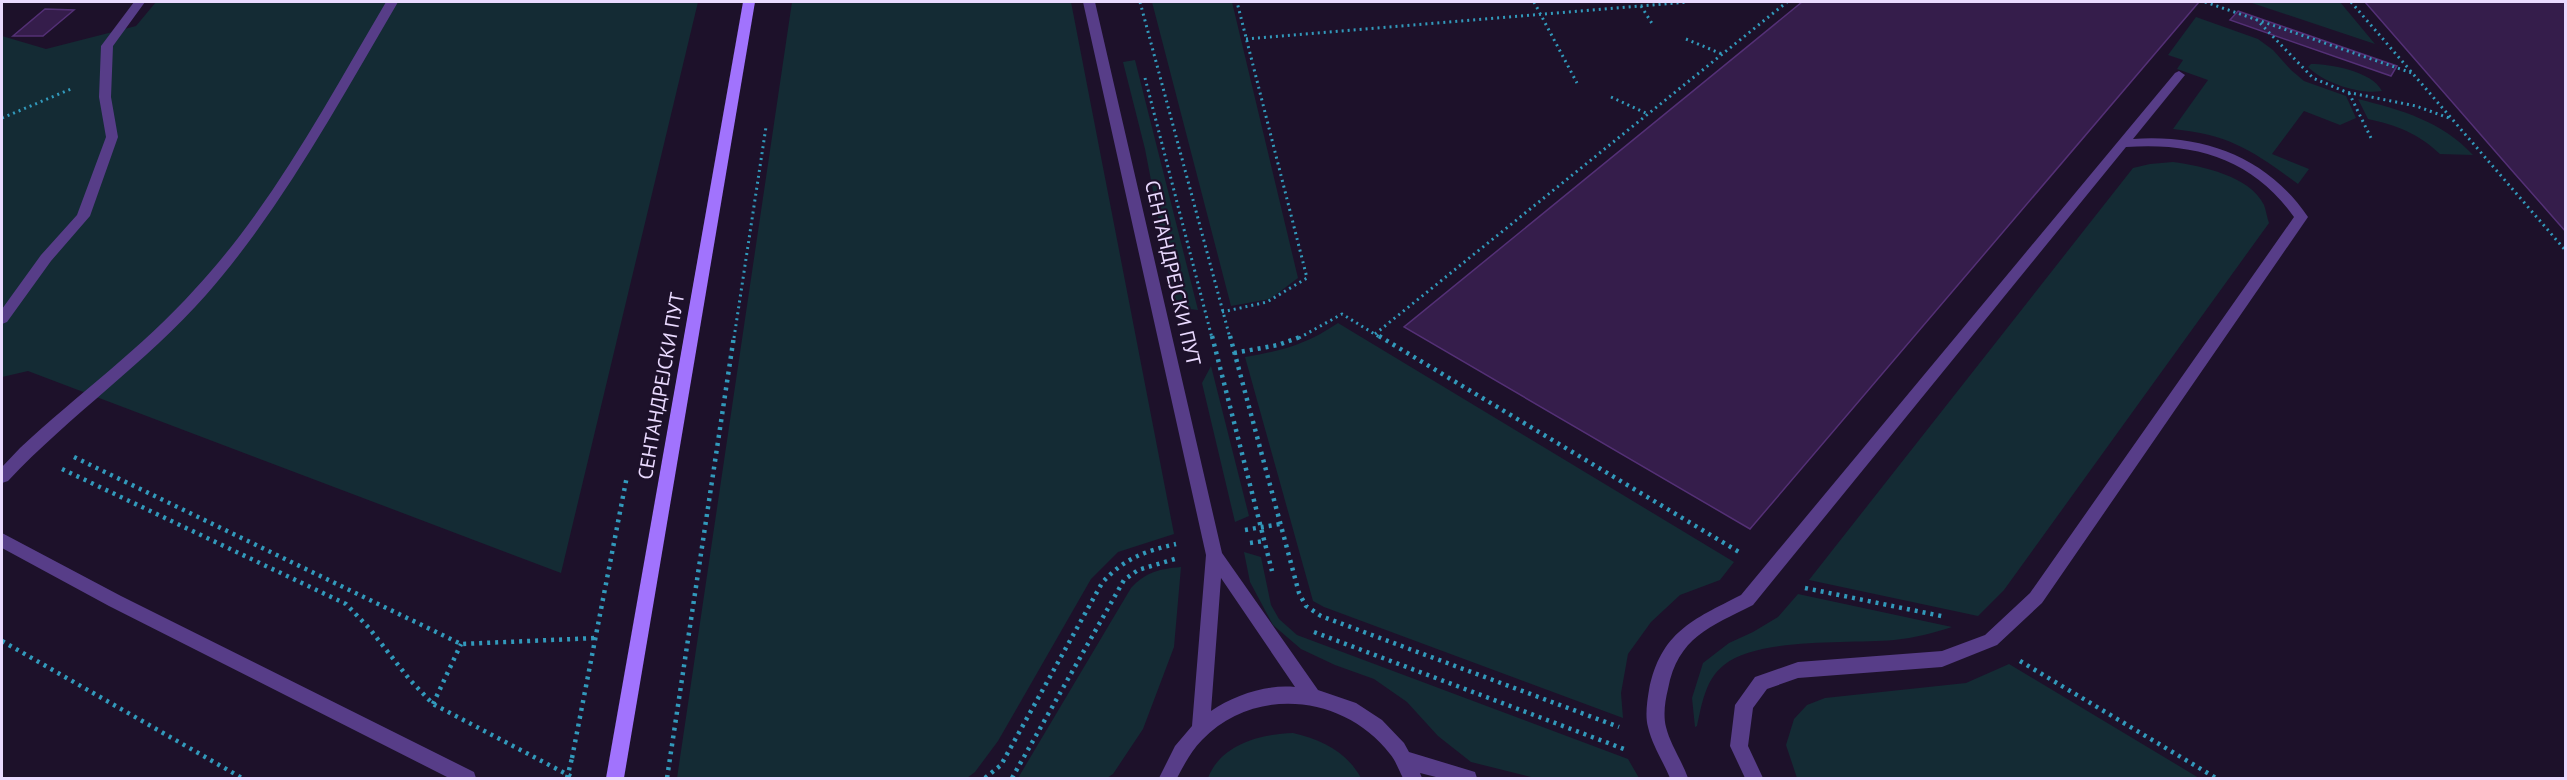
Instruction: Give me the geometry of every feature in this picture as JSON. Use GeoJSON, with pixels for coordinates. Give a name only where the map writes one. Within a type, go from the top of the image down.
{"type":"FeatureCollection","features":[{"type":"Feature","properties":{"kind":"main road","name":"СЕНТАНДРЕЈСКИ ПУТ"},"geometry":{"type":"LineString","coordinates":[[615,778],[750,2]]}},
{"type":"Feature","properties":{"kind":"street"},"geometry":{"type":"LineString","coordinates":[[2,319],[46,258],[83,216],[112,137],[105,97],[107,46],[139,2]]}},
{"type":"Feature","properties":{"kind":"street"},"geometry":{"type":"LineString","coordinates":[[2,477],[24,452],[124,368],[201,293],[256,225],[392,2]]}},
{"type":"Feature","properties":{"kind":"street","name":"СЕНТАНДРЕЈСКИ ПУТ"},"geometry":{"type":"LineString","coordinates":[[1089,2],[1212,547]]}},
{"type":"Feature","properties":{"kind":"street"},"geometry":{"type":"LineString","coordinates":[[1679,778],[1674,761],[1656,725],[1660,683],[1674,646],[1714,616],[1747,600],[2179,75]]}},
{"type":"Feature","properties":{"kind":"street"},"geometry":{"type":"LineString","coordinates":[[1754,778],[1739,746],[1744,705],[1761,683],[1798,670],[1942,659],[1962,653],[1991,640],[2036,598],[2301,217],[2290,198],[2274,183],[2232,158],[2186,144],[2151,141],[2122,144]]}},
{"type":"Feature","properties":{"kind":"street"},"geometry":{"type":"LineString","coordinates":[[2,540],[115,601],[466,778]]}},
{"type":"Feature","properties":{"kind":"street"},"geometry":{"type":"LineString","coordinates":[[1212,547],[1290,668],[1312,696]]}},
{"type":"Feature","properties":{"kind":"street"},"geometry":{"type":"LineString","coordinates":[[1201,729],[1212,547]]}},
{"type":"Feature","properties":{"kind":"street"},"geometry":{"type":"LineString","coordinates":[[1168,778],[1181,752],[1201,729],[1225,711],[1252,700],[1282,695],[1312,696],[1340,703],[1367,717],[1389,736],[1406,760],[1413,778]]}},
{"type":"Feature","properties":{"kind":"street"},"geometry":{"type":"LineString","coordinates":[[1406,760],[1468,778]]}},
{"type":"Feature","properties":{"kind":"path"},"geometry":{"type":"LineString","coordinates":[[1140,2],[1280,524],[1299,593],[1306,606],[1322,616],[1624,729],[1674,761]]}},
{"type":"Feature","properties":{"kind":"path"},"geometry":{"type":"LineString","coordinates":[[1222,312],[1263,306],[1281,298],[1307,278],[1237,2]]}},
{"type":"Feature","properties":{"kind":"path"},"geometry":{"type":"LineString","coordinates":[[1534,2],[1577,82]]}},
{"type":"Feature","properties":{"kind":"path"},"geometry":{"type":"LineString","coordinates":[[1246,39],[1687,2]]}},
{"type":"Feature","properties":{"kind":"path"},"geometry":{"type":"LineString","coordinates":[[1375,334],[1787,2]]}},
{"type":"Feature","properties":{"kind":"path"},"geometry":{"type":"LineString","coordinates":[[2205,2],[2413,73]]}},
{"type":"Feature","properties":{"kind":"path"},"geometry":{"type":"LineString","coordinates":[[2351,2],[2565,250]]}},
{"type":"Feature","properties":{"kind":"path"},"geometry":{"type":"LineString","coordinates":[[1641,6],[1653,25]]}},
{"type":"Feature","properties":{"kind":"path"},"geometry":{"type":"LineString","coordinates":[[2256,19],[2283,46],[2303,71],[2332,87],[2423,107],[2453,119]]}},
{"type":"Feature","properties":{"kind":"path"},"geometry":{"type":"LineString","coordinates":[[1686,39],[1722,54]]}},
{"type":"Feature","properties":{"kind":"path"},"geometry":{"type":"LineString","coordinates":[[1143,70],[1274,581]]}},
{"type":"Feature","properties":{"kind":"path"},"geometry":{"type":"LineString","coordinates":[[2,118],[105,75]]}},
{"type":"Feature","properties":{"kind":"path"},"geometry":{"type":"LineString","coordinates":[[2349,92],[2371,138]]}},
{"type":"Feature","properties":{"kind":"path"},"geometry":{"type":"LineString","coordinates":[[1611,97],[1647,114]]}},
{"type":"Feature","properties":{"kind":"path"},"geometry":{"type":"LineString","coordinates":[[667,778],[767,119]]}},
{"type":"Feature","properties":{"kind":"path"},"geometry":{"type":"LineString","coordinates":[[1234,353],[1267,349],[1296,341],[1315,332],[1342,314],[1742,554]]}},
{"type":"Feature","properties":{"kind":"path"},"geometry":{"type":"LineString","coordinates":[[38,440],[461,644],[596,638]]}},
{"type":"Feature","properties":{"kind":"path"},"geometry":{"type":"LineString","coordinates":[[24,452],[346,604],[363,620],[419,693],[433,704],[573,778]]}},
{"type":"Feature","properties":{"kind":"path"},"geometry":{"type":"LineString","coordinates":[[1012,778],[1124,580],[1138,570],[1212,547],[1261,527],[1280,524]]}},
{"type":"Feature","properties":{"kind":"path"},"geometry":{"type":"LineString","coordinates":[[985,778],[1001,765],[1102,583],[1115,568],[1138,552],[1264,541]]}},
{"type":"Feature","properties":{"kind":"path"},"geometry":{"type":"LineString","coordinates":[[567,778],[611,558]]}},
{"type":"Feature","properties":{"kind":"path"},"geometry":{"type":"LineString","coordinates":[[1805,588],[1953,619]]}},
{"type":"Feature","properties":{"kind":"path"},"geometry":{"type":"LineString","coordinates":[[1312,631],[1626,750],[1674,761]]}},
{"type":"Feature","properties":{"kind":"path"},"geometry":{"type":"LineString","coordinates":[[2,641],[242,778]]}},
{"type":"Feature","properties":{"kind":"path"},"geometry":{"type":"LineString","coordinates":[[433,704],[461,644]]}},
{"type":"Feature","properties":{"kind":"path"},"geometry":{"type":"LineString","coordinates":[[2019,660],[2216,778]]}},
{"type":"Feature","properties":{"kind":"shaded area"},"geometry":{"type":"Polygon","coordinates":[[[156,2],[698,2],[561,573],[28,371],[2,377],[2,36],[46,49],[136,26],[156,2]]]}},
{"type":"Feature","properties":{"kind":"shaded area"},"geometry":{"type":"Polygon","coordinates":[[[792,2],[1071,2],[1174,534],[1118,552],[1091,579],[998,741],[975,772],[967,778],[677,778],[792,2]]]}},
{"type":"Feature","properties":{"kind":"shaded area"},"geometry":{"type":"Polygon","coordinates":[[[1152,2],[1232,2],[1298,278],[1270,299],[1231,306],[1152,2]]]}},
{"type":"Feature","properties":{"kind":"shaded area"},"geometry":{"type":"Polygon","coordinates":[[[2249,2],[2340,2],[2375,44],[2249,2]]]}},
{"type":"Feature","properties":{"kind":"shaded area"},"geometry":{"type":"Polygon","coordinates":[[[2196,17],[2258,39],[2273,50],[2304,81],[2346,96],[2356,118],[2340,125],[2304,111],[2272,154],[2309,169],[2298,184],[2268,162],[2240,146],[2211,135],[2173,129],[2208,80],[2177,69],[2183,60],[2168,55],[2196,17]]]}},
{"type":"Feature","properties":{"kind":"shaded area"},"geometry":{"type":"Polygon","coordinates":[[[1135,60],[1198,310],[1182,308],[1173,295],[1145,149],[1123,62],[1135,60]]]}},
{"type":"Feature","properties":{"kind":"shaded area"},"geometry":{"type":"Polygon","coordinates":[[[2311,64],[2350,70],[2369,78],[2382,91],[2363,91],[2333,83],[2308,67],[2311,64]]]}},
{"type":"Feature","properties":{"kind":"shaded area"},"geometry":{"type":"Polygon","coordinates":[[[2358,99],[2420,118],[2448,133],[2473,155],[2440,154],[2407,131],[2368,119],[2358,99]]]}},
{"type":"Feature","properties":{"kind":"shaded area"},"geometry":{"type":"Polygon","coordinates":[[[2173,162],[2197,166],[2237,180],[2257,195],[2264,205],[2269,223],[2004,590],[1978,616],[1809,580],[2133,168],[2173,162]]]}},
{"type":"Feature","properties":{"kind":"shaded area"},"geometry":{"type":"Polygon","coordinates":[[[1338,323],[1734,562],[1720,580],[1680,595],[1651,622],[1628,654],[1621,693],[1623,718],[1313,601],[1245,357],[1294,346],[1338,323]]]}},
{"type":"Feature","properties":{"kind":"shaded area"},"geometry":{"type":"Polygon","coordinates":[[[1211,366],[1249,516],[1235,522],[1202,383],[1211,366]]]}},
{"type":"Feature","properties":{"kind":"shaded area"},"geometry":{"type":"Polygon","coordinates":[[[1244,552],[1261,557],[1271,605],[1279,619],[1297,635],[1628,759],[1639,778],[1535,778],[1471,762],[1438,736],[1407,702],[1374,679],[1335,665],[1301,649],[1273,625],[1250,582],[1244,552]]]}},
{"type":"Feature","properties":{"kind":"shaded area"},"geometry":{"type":"Polygon","coordinates":[[[1181,567],[1174,647],[1143,729],[1113,774],[1107,778],[1018,778],[1131,588],[1153,572],[1181,567]]]}},
{"type":"Feature","properties":{"kind":"shaded area"},"geometry":{"type":"Polygon","coordinates":[[[1798,594],[1952,627],[1902,639],[1782,646],[1740,656],[1724,665],[1712,678],[1695,727],[1692,698],[1703,663],[1729,643],[1778,617],[1798,594]]]}},
{"type":"Feature","properties":{"kind":"shaded area"},"geometry":{"type":"Polygon","coordinates":[[[2009,664],[2199,778],[1797,778],[1786,745],[1794,719],[1807,705],[1825,698],[1966,683],[2009,664]]]}},
{"type":"Feature","properties":{"kind":"shaded area"},"geometry":{"type":"Polygon","coordinates":[[[1293,733],[1314,739],[1332,748],[1348,761],[1361,778],[1208,778],[1222,757],[1243,743],[1268,736],[1293,733]]]}},
{"type":"Feature","properties":{"kind":"building"},"geometry":{"type":"Polygon","coordinates":[[[1802,2],[2199,2],[1750,529],[1404,327],[1802,2]]]}},
{"type":"Feature","properties":{"kind":"building"},"geometry":{"type":"Polygon","coordinates":[[[2365,2],[2566,2],[2566,232],[2515,174],[2365,2]]]}},
{"type":"Feature","properties":{"kind":"building"},"geometry":{"type":"Polygon","coordinates":[[[45,9],[74,10],[43,36],[13,36],[45,9]]]}},
{"type":"Feature","properties":{"kind":"building"},"geometry":{"type":"Polygon","coordinates":[[[2238,11],[2397,66],[2391,76],[2230,20],[2238,11]]]}}]}
